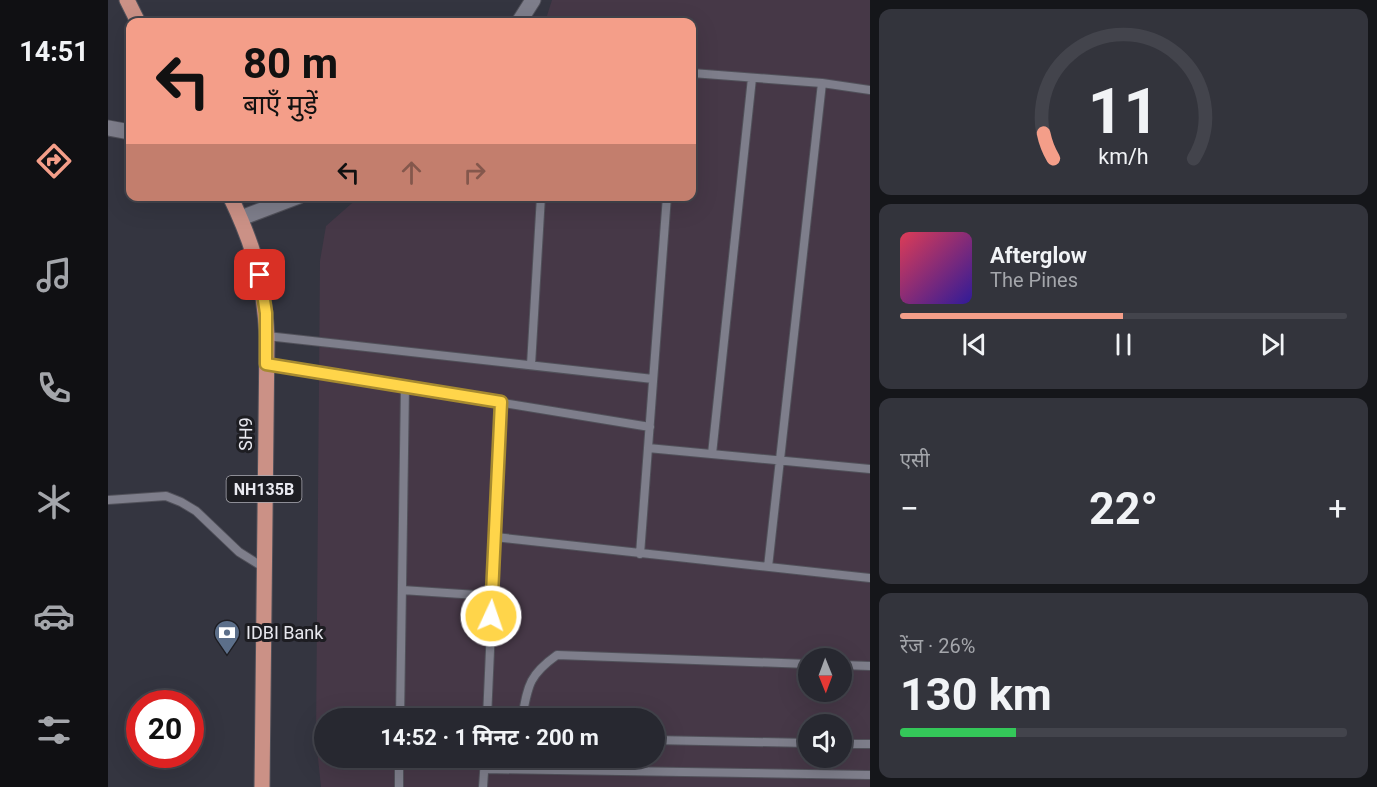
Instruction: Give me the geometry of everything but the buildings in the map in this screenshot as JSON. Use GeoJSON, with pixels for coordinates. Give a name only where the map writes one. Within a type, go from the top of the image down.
{"type":"FeatureCollection","features":[{"type":"Feature","properties":{"kind":"main road"},"geometry":{"type":"LineString","coordinates":[[127,0],[136,18]]}},
{"type":"Feature","properties":{"kind":"main road","name":"SH9"},"geometry":{"type":"LineString","coordinates":[[232,201],[258,263],[263,287],[267,336],[262,787]]}},
{"type":"Feature","properties":{"kind":"street"},"geometry":{"type":"LineString","coordinates":[[522,18],[533,0]]}},
{"type":"Feature","properties":{"kind":"street"},"geometry":{"type":"LineString","coordinates":[[108,128],[126,131]]}},
{"type":"Feature","properties":{"kind":"street"},"geometry":{"type":"LineString","coordinates":[[241,218],[286,201]]}},
{"type":"Feature","properties":{"kind":"lane"},"geometry":{"type":"LineString","coordinates":[[696,74],[822,83],[870,90]]}},
{"type":"Feature","properties":{"kind":"lane"},"geometry":{"type":"LineString","coordinates":[[712,454],[752,78]]}},
{"type":"Feature","properties":{"kind":"lane"},"geometry":{"type":"LineString","coordinates":[[768,567],[822,83]]}},
{"type":"Feature","properties":{"kind":"lane"},"geometry":{"type":"LineString","coordinates":[[531,365],[541,201]]}},
{"type":"Feature","properties":{"kind":"lane"},"geometry":{"type":"LineString","coordinates":[[640,554],[667,201]]}},
{"type":"Feature","properties":{"kind":"lane"},"geometry":{"type":"LineString","coordinates":[[267,336],[653,379]]}},
{"type":"Feature","properties":{"kind":"lane"},"geometry":{"type":"LineString","coordinates":[[266,364],[650,427]]}},
{"type":"Feature","properties":{"kind":"lane"},"geometry":{"type":"LineString","coordinates":[[400,708],[405,386]]}},
{"type":"Feature","properties":{"kind":"lane"},"geometry":{"type":"LineString","coordinates":[[487,708],[501,402]]}},
{"type":"Feature","properties":{"kind":"lane"},"geometry":{"type":"LineString","coordinates":[[648,448],[870,469]]}},
{"type":"Feature","properties":{"kind":"lane"},"geometry":{"type":"LineString","coordinates":[[108,500],[166,496],[181,502],[239,552],[263,567]]}},
{"type":"Feature","properties":{"kind":"lane"},"geometry":{"type":"LineString","coordinates":[[495,537],[870,578]]}},
{"type":"Feature","properties":{"kind":"lane"},"geometry":{"type":"LineString","coordinates":[[402,590],[492,596]]}},
{"type":"Feature","properties":{"kind":"lane"},"geometry":{"type":"LineString","coordinates":[[524,708],[527,687],[539,668],[557,655],[798,664]]}},
{"type":"Feature","properties":{"kind":"lane"},"geometry":{"type":"LineString","coordinates":[[852,665],[870,666]]}},
{"type":"Feature","properties":{"kind":"lane"},"geometry":{"type":"LineString","coordinates":[[665,740],[798,743]]}},
{"type":"Feature","properties":{"kind":"lane"},"geometry":{"type":"LineString","coordinates":[[852,744],[870,744]]}},
{"type":"Feature","properties":{"kind":"lane"},"geometry":{"type":"LineString","coordinates":[[399,768],[399,787]]}},
{"type":"Feature","properties":{"kind":"lane"},"geometry":{"type":"LineString","coordinates":[[483,787],[484,769],[870,775]]}},
{"type":"Feature","properties":{"kind":"shaded area"},"geometry":{"type":"Polygon","coordinates":[[[552,0],[870,0],[870,787],[321,787],[319,768],[665,768],[665,708],[316,708],[320,261],[326,226],[354,201],[696,201],[696,18],[546,18],[552,0]]]}},
{"type":"Feature","properties":{"kind":"place","name":"IDBI Bank"},"geometry":{"type":"Point","coordinates":[227,656]}},
{"type":"Feature","properties":{"kind":"route"},"geometry":{"type":"LineString","coordinates":[[260,275],[266,313],[266,364],[501,402],[491,616]]}}]}
